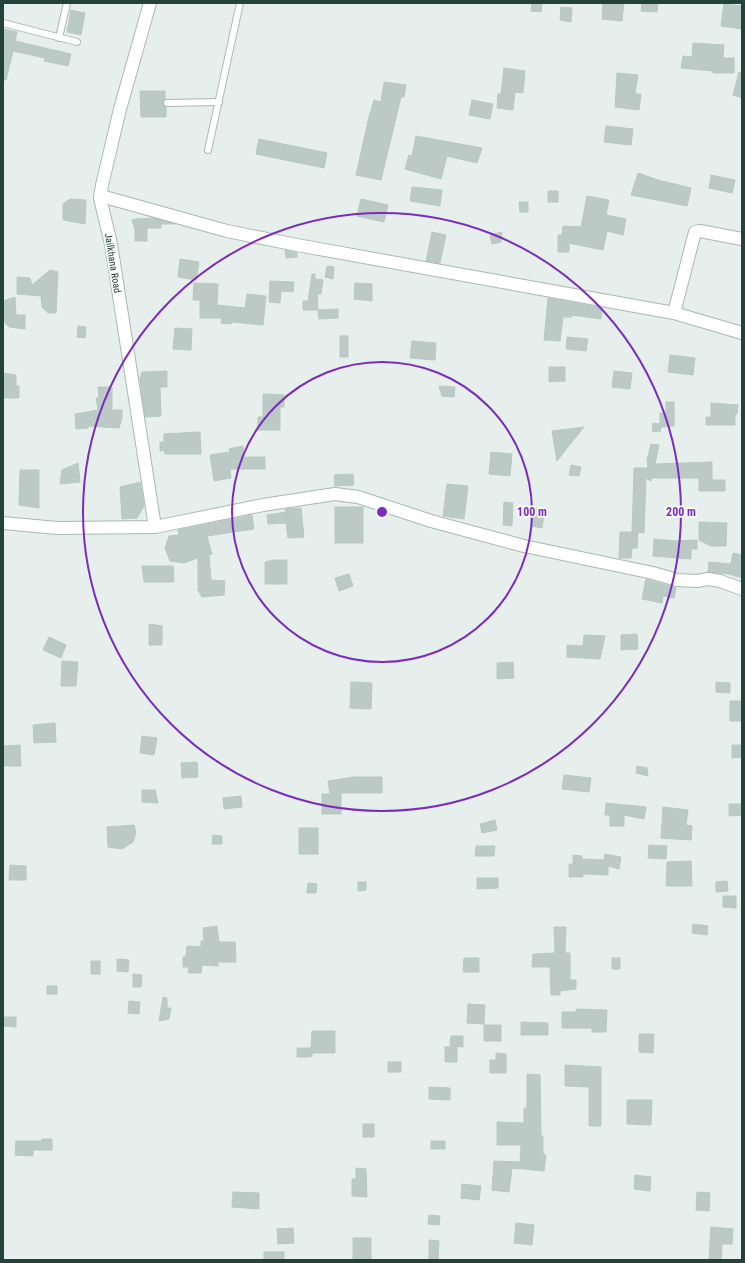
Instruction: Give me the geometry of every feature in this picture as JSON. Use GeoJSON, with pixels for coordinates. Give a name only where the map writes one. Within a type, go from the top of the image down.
{"type":"FeatureCollection","features":[{"type":"Feature","properties":{"kind":"street","name":"Jailkhana Road"},"geometry":{"type":"LineString","coordinates":[[150,3],[120,109],[101,196],[111,244],[155,527]]}},
{"type":"Feature","properties":{"kind":"street"},"geometry":{"type":"LineString","coordinates":[[101,196],[228,231],[289,244],[674,314],[742,333]]}},
{"type":"Feature","properties":{"kind":"street"},"geometry":{"type":"LineString","coordinates":[[674,314],[695,232],[700,231],[742,239]]}},
{"type":"Feature","properties":{"kind":"street"},"geometry":{"type":"LineString","coordinates":[[3,523],[57,528],[155,527],[262,505],[335,494],[358,497],[431,521],[524,546],[653,573],[677,580],[697,581],[708,579],[720,581],[742,589]]}},
{"type":"Feature","properties":{"kind":"lane"},"geometry":{"type":"LineString","coordinates":[[59,38],[67,3]]}},
{"type":"Feature","properties":{"kind":"lane"},"geometry":{"type":"LineString","coordinates":[[208,150],[240,3]]}},
{"type":"Feature","properties":{"kind":"lane"},"geometry":{"type":"LineString","coordinates":[[3,24],[77,42]]}},
{"type":"Feature","properties":{"kind":"lane"},"geometry":{"type":"LineString","coordinates":[[167,103],[219,102]]}},
{"type":"Feature","properties":{"kind":"building"},"geometry":{"type":"Polygon","coordinates":[[[532,3],[542,3],[541,12],[531,11],[532,3]]]}},
{"type":"Feature","properties":{"kind":"building"},"geometry":{"type":"Polygon","coordinates":[[[603,3],[624,3],[622,21],[602,19],[603,3]]]}},
{"type":"Feature","properties":{"kind":"building"},"geometry":{"type":"Polygon","coordinates":[[[642,3],[658,3],[657,12],[641,11],[642,3]]]}},
{"type":"Feature","properties":{"kind":"building"},"geometry":{"type":"Polygon","coordinates":[[[724,4],[742,6],[742,29],[721,26],[724,4]]]}},
{"type":"Feature","properties":{"kind":"building"},"geometry":{"type":"Polygon","coordinates":[[[561,7],[572,8],[571,22],[560,20],[561,7]]]}},
{"type":"Feature","properties":{"kind":"building"},"geometry":{"type":"Polygon","coordinates":[[[71,10],[85,13],[81,35],[67,32],[71,10]]]}},
{"type":"Feature","properties":{"kind":"building"},"geometry":{"type":"Polygon","coordinates":[[[3,29],[17,32],[15,41],[71,54],[68,66],[44,61],[45,58],[13,51],[6,80],[3,80],[3,29]]]}},
{"type":"Feature","properties":{"kind":"building"},"geometry":{"type":"Polygon","coordinates":[[[693,43],[724,45],[723,58],[734,58],[734,73],[713,73],[713,71],[681,68],[683,56],[692,57],[693,43]]]}},
{"type":"Feature","properties":{"kind":"building"},"geometry":{"type":"Polygon","coordinates":[[[504,68],[525,71],[523,93],[515,92],[513,110],[497,108],[498,94],[501,94],[504,68]]]}},
{"type":"Feature","properties":{"kind":"building"},"geometry":{"type":"Polygon","coordinates":[[[739,72],[742,73],[742,98],[733,95],[739,72]]]}},
{"type":"Feature","properties":{"kind":"building"},"geometry":{"type":"Polygon","coordinates":[[[617,73],[638,75],[635,94],[641,94],[639,110],[615,107],[617,73]]]}},
{"type":"Feature","properties":{"kind":"building"},"geometry":{"type":"Polygon","coordinates":[[[384,82],[406,85],[404,97],[401,97],[381,180],[356,175],[374,100],[381,102],[384,82]]]}},
{"type":"Feature","properties":{"kind":"building"},"geometry":{"type":"Polygon","coordinates":[[[140,91],[165,91],[165,99],[163,103],[166,107],[166,117],[141,117],[140,91]]]}},
{"type":"Feature","properties":{"kind":"building"},"geometry":{"type":"Polygon","coordinates":[[[472,100],[493,104],[490,119],[469,115],[472,100]]]}},
{"type":"Feature","properties":{"kind":"building"},"geometry":{"type":"Polygon","coordinates":[[[606,126],[633,129],[631,145],[604,142],[606,126]]]}},
{"type":"Feature","properties":{"kind":"building"},"geometry":{"type":"Polygon","coordinates":[[[416,136],[482,148],[477,163],[447,156],[441,179],[405,169],[409,155],[412,156],[416,136]]]}},
{"type":"Feature","properties":{"kind":"building"},"geometry":{"type":"Polygon","coordinates":[[[259,139],[327,153],[324,168],[256,154],[259,139]]]}},
{"type":"Feature","properties":{"kind":"building"},"geometry":{"type":"Polygon","coordinates":[[[638,173],[658,180],[691,188],[687,206],[631,195],[638,173]]]}},
{"type":"Feature","properties":{"kind":"building"},"geometry":{"type":"Polygon","coordinates":[[[711,175],[735,180],[732,193],[709,188],[711,175]]]}},
{"type":"Feature","properties":{"kind":"building"},"geometry":{"type":"Polygon","coordinates":[[[412,187],[442,190],[440,206],[410,201],[412,187]]]}},
{"type":"Feature","properties":{"kind":"building"},"geometry":{"type":"Polygon","coordinates":[[[548,191],[558,191],[558,202],[548,202],[548,191]]]}},
{"type":"Feature","properties":{"kind":"building"},"geometry":{"type":"Polygon","coordinates":[[[587,196],[609,200],[606,215],[626,219],[623,235],[607,231],[603,250],[569,243],[569,252],[558,252],[558,235],[562,235],[563,226],[581,227],[587,196]]]}},
{"type":"Feature","properties":{"kind":"building"},"geometry":{"type":"Polygon","coordinates":[[[70,199],[86,200],[85,224],[63,220],[63,204],[70,199]]]}},
{"type":"Feature","properties":{"kind":"building"},"geometry":{"type":"Polygon","coordinates":[[[361,199],[388,205],[384,222],[357,216],[361,199]]]}},
{"type":"Feature","properties":{"kind":"building"},"geometry":{"type":"Polygon","coordinates":[[[519,202],[528,202],[528,212],[520,212],[519,202]]]}},
{"type":"Feature","properties":{"kind":"building"},"geometry":{"type":"Polygon","coordinates":[[[153,218],[175,224],[161,224],[161,228],[147,228],[147,241],[135,241],[135,230],[132,220],[153,218]]]}},
{"type":"Feature","properties":{"kind":"building"},"geometry":{"type":"Polygon","coordinates":[[[432,232],[446,235],[440,263],[426,261],[432,232]]]}},
{"type":"Feature","properties":{"kind":"building"},"geometry":{"type":"Polygon","coordinates":[[[502,232],[501,242],[492,244],[490,235],[502,232]]]}},
{"type":"Feature","properties":{"kind":"building"},"geometry":{"type":"Polygon","coordinates":[[[285,250],[297,253],[297,257],[286,258],[285,250]]]}},
{"type":"Feature","properties":{"kind":"building"},"geometry":{"type":"Polygon","coordinates":[[[180,259],[199,262],[196,280],[178,277],[180,259]]]}},
{"type":"Feature","properties":{"kind":"building"},"geometry":{"type":"Polygon","coordinates":[[[327,266],[334,267],[333,279],[325,277],[327,266]]]}},
{"type":"Feature","properties":{"kind":"building"},"geometry":{"type":"Polygon","coordinates":[[[50,270],[58,272],[56,313],[48,313],[42,307],[41,296],[17,294],[17,277],[30,278],[32,285],[50,270]]]}},
{"type":"Feature","properties":{"kind":"building"},"geometry":{"type":"Polygon","coordinates":[[[312,274],[315,274],[315,279],[323,280],[321,294],[317,294],[318,310],[303,310],[303,301],[308,301],[312,274]]]}},
{"type":"Feature","properties":{"kind":"building"},"geometry":{"type":"Polygon","coordinates":[[[270,281],[294,282],[293,292],[281,291],[280,303],[269,302],[270,281]]]}},
{"type":"Feature","properties":{"kind":"building"},"geometry":{"type":"Polygon","coordinates":[[[194,283],[218,284],[217,305],[245,308],[247,294],[266,296],[263,325],[232,322],[231,324],[221,323],[222,318],[200,318],[200,300],[193,300],[194,283]]]}},
{"type":"Feature","properties":{"kind":"building"},"geometry":{"type":"Polygon","coordinates":[[[355,283],[372,284],[372,301],[354,299],[355,283]]]}},
{"type":"Feature","properties":{"kind":"building"},"geometry":{"type":"Polygon","coordinates":[[[15,297],[16,315],[25,315],[25,329],[9,327],[3,321],[3,301],[15,297]]]}},
{"type":"Feature","properties":{"kind":"building"},"geometry":{"type":"Polygon","coordinates":[[[548,298],[602,308],[601,319],[572,315],[572,317],[563,317],[560,341],[544,340],[548,298]]]}},
{"type":"Feature","properties":{"kind":"building"},"geometry":{"type":"Polygon","coordinates":[[[338,309],[338,318],[319,319],[318,310],[338,309]]]}},
{"type":"Feature","properties":{"kind":"building"},"geometry":{"type":"Polygon","coordinates":[[[78,326],[86,327],[85,338],[77,337],[78,326]]]}},
{"type":"Feature","properties":{"kind":"building"},"geometry":{"type":"Polygon","coordinates":[[[175,328],[192,329],[191,350],[173,349],[175,328]]]}},
{"type":"Feature","properties":{"kind":"building"},"geometry":{"type":"Polygon","coordinates":[[[340,336],[348,336],[348,357],[340,357],[340,336]]]}},
{"type":"Feature","properties":{"kind":"building"},"geometry":{"type":"Polygon","coordinates":[[[567,337],[588,339],[586,351],[566,349],[567,337]]]}},
{"type":"Feature","properties":{"kind":"building"},"geometry":{"type":"Polygon","coordinates":[[[412,341],[436,343],[435,360],[410,358],[412,341]]]}},
{"type":"Feature","properties":{"kind":"building"},"geometry":{"type":"Polygon","coordinates":[[[670,355],[695,358],[693,375],[668,372],[670,355]]]}},
{"type":"Feature","properties":{"kind":"building"},"geometry":{"type":"Polygon","coordinates":[[[549,367],[565,367],[565,381],[549,382],[549,367]]]}},
{"type":"Feature","properties":{"kind":"building"},"geometry":{"type":"Polygon","coordinates":[[[167,371],[167,387],[160,387],[161,416],[145,417],[140,379],[142,372],[167,371]]]}},
{"type":"Feature","properties":{"kind":"building"},"geometry":{"type":"Polygon","coordinates":[[[614,371],[632,373],[630,389],[612,387],[614,371]]]}},
{"type":"Feature","properties":{"kind":"building"},"geometry":{"type":"Polygon","coordinates":[[[3,373],[16,375],[16,386],[19,386],[19,398],[3,398],[3,373]]]}},
{"type":"Feature","properties":{"kind":"building"},"geometry":{"type":"Polygon","coordinates":[[[439,386],[455,387],[454,397],[442,396],[439,386]]]}},
{"type":"Feature","properties":{"kind":"building"},"geometry":{"type":"Polygon","coordinates":[[[98,387],[112,387],[112,410],[122,410],[122,418],[119,428],[88,426],[88,428],[76,429],[75,414],[98,410],[96,398],[99,398],[98,387]]]}},
{"type":"Feature","properties":{"kind":"building"},"geometry":{"type":"Polygon","coordinates":[[[263,394],[284,395],[284,407],[280,407],[280,430],[258,430],[258,417],[263,417],[263,394]]]}},
{"type":"Feature","properties":{"kind":"building"},"geometry":{"type":"Polygon","coordinates":[[[666,402],[674,402],[674,426],[661,427],[660,432],[652,431],[653,423],[660,424],[660,413],[666,413],[666,402]]]}},
{"type":"Feature","properties":{"kind":"building"},"geometry":{"type":"Polygon","coordinates":[[[711,403],[738,405],[737,414],[735,414],[735,425],[706,425],[706,417],[711,417],[711,403]]]}},
{"type":"Feature","properties":{"kind":"building"},"geometry":{"type":"Polygon","coordinates":[[[584,427],[572,442],[557,461],[552,431],[584,427]]]}},
{"type":"Feature","properties":{"kind":"building"},"geometry":{"type":"Polygon","coordinates":[[[200,432],[201,454],[165,454],[164,450],[160,451],[160,442],[164,442],[164,434],[200,432]]]}},
{"type":"Feature","properties":{"kind":"building"},"geometry":{"type":"Polygon","coordinates":[[[651,444],[659,445],[655,464],[712,462],[712,480],[725,480],[725,491],[699,491],[699,478],[652,478],[651,481],[646,478],[644,533],[638,532],[637,548],[632,548],[631,558],[619,558],[620,532],[632,532],[634,468],[648,468],[647,460],[651,444]]]}},
{"type":"Feature","properties":{"kind":"building"},"geometry":{"type":"Polygon","coordinates":[[[243,446],[244,457],[265,457],[265,469],[230,469],[231,478],[214,481],[210,455],[230,452],[229,449],[243,446]]]}},
{"type":"Feature","properties":{"kind":"building"},"geometry":{"type":"Polygon","coordinates":[[[491,452],[512,454],[510,476],[489,474],[491,452]]]}},
{"type":"Feature","properties":{"kind":"building"},"geometry":{"type":"Polygon","coordinates":[[[78,463],[80,482],[60,484],[62,470],[78,463]]]}},
{"type":"Feature","properties":{"kind":"building"},"geometry":{"type":"Polygon","coordinates":[[[571,465],[581,467],[579,476],[569,475],[571,465]]]}},
{"type":"Feature","properties":{"kind":"building"},"geometry":{"type":"Polygon","coordinates":[[[20,470],[39,470],[39,508],[19,505],[20,470]]]}},
{"type":"Feature","properties":{"kind":"building"},"geometry":{"type":"Polygon","coordinates":[[[353,474],[354,485],[335,486],[334,475],[353,474]]]}},
{"type":"Feature","properties":{"kind":"building"},"geometry":{"type":"Polygon","coordinates":[[[140,482],[144,506],[137,518],[122,519],[120,487],[140,482]]]}},
{"type":"Feature","properties":{"kind":"building"},"geometry":{"type":"Polygon","coordinates":[[[447,484],[468,486],[464,519],[443,516],[447,484]]]}},
{"type":"Feature","properties":{"kind":"building"},"geometry":{"type":"Polygon","coordinates":[[[504,502],[513,503],[512,526],[503,525],[504,502]]]}},
{"type":"Feature","properties":{"kind":"building"},"geometry":{"type":"Polygon","coordinates":[[[335,507],[363,507],[363,543],[335,543],[335,507]]]}},
{"type":"Feature","properties":{"kind":"building"},"geometry":{"type":"Polygon","coordinates":[[[301,508],[304,537],[288,538],[286,523],[268,524],[267,515],[286,512],[285,509],[301,508]]]}},
{"type":"Feature","properties":{"kind":"building"},"geometry":{"type":"Polygon","coordinates":[[[533,508],[545,509],[542,528],[531,526],[533,508]]]}},
{"type":"Feature","properties":{"kind":"building"},"geometry":{"type":"Polygon","coordinates":[[[252,515],[254,529],[207,536],[212,554],[209,555],[211,580],[225,581],[224,595],[202,597],[198,590],[198,558],[184,563],[170,561],[165,548],[169,536],[179,535],[178,530],[252,515]]]}},
{"type":"Feature","properties":{"kind":"building"},"geometry":{"type":"Polygon","coordinates":[[[699,522],[727,523],[726,546],[711,546],[699,540],[699,522]]]}},
{"type":"Feature","properties":{"kind":"building"},"geometry":{"type":"Polygon","coordinates":[[[654,539],[676,541],[697,540],[697,549],[691,549],[691,559],[653,556],[654,539]]]}},
{"type":"Feature","properties":{"kind":"building"},"geometry":{"type":"Polygon","coordinates":[[[733,553],[742,555],[742,578],[729,574],[708,572],[709,562],[731,564],[733,553]]]}},
{"type":"Feature","properties":{"kind":"building"},"geometry":{"type":"Polygon","coordinates":[[[273,560],[287,560],[287,584],[265,584],[265,562],[273,560]]]}},
{"type":"Feature","properties":{"kind":"building"},"geometry":{"type":"Polygon","coordinates":[[[142,566],[173,566],[174,582],[144,582],[142,566]]]}},
{"type":"Feature","properties":{"kind":"building"},"geometry":{"type":"Polygon","coordinates":[[[349,574],[353,586],[339,591],[335,578],[349,574]]]}},
{"type":"Feature","properties":{"kind":"building"},"geometry":{"type":"Polygon","coordinates":[[[646,579],[676,588],[674,598],[663,596],[662,603],[642,599],[646,579]]]}},
{"type":"Feature","properties":{"kind":"building"},"geometry":{"type":"Polygon","coordinates":[[[149,624],[162,626],[162,645],[149,645],[149,624]]]}},
{"type":"Feature","properties":{"kind":"building"},"geometry":{"type":"Polygon","coordinates":[[[637,634],[638,649],[621,650],[621,635],[637,634]]]}},
{"type":"Feature","properties":{"kind":"building"},"geometry":{"type":"Polygon","coordinates":[[[584,635],[605,636],[600,659],[567,657],[567,645],[583,646],[584,635]]]}},
{"type":"Feature","properties":{"kind":"building"},"geometry":{"type":"Polygon","coordinates":[[[49,637],[66,645],[61,658],[43,650],[49,637]]]}},
{"type":"Feature","properties":{"kind":"building"},"geometry":{"type":"Polygon","coordinates":[[[62,661],[78,662],[76,686],[61,686],[62,661]]]}},
{"type":"Feature","properties":{"kind":"building"},"geometry":{"type":"Polygon","coordinates":[[[513,662],[514,678],[497,679],[497,663],[513,662]]]}},
{"type":"Feature","properties":{"kind":"building"},"geometry":{"type":"Polygon","coordinates":[[[351,682],[372,683],[371,709],[350,708],[351,682]]]}},
{"type":"Feature","properties":{"kind":"building"},"geometry":{"type":"Polygon","coordinates":[[[716,682],[730,683],[730,693],[716,692],[716,682]]]}},
{"type":"Feature","properties":{"kind":"building"},"geometry":{"type":"Polygon","coordinates":[[[730,701],[742,701],[742,721],[730,721],[730,701]]]}},
{"type":"Feature","properties":{"kind":"building"},"geometry":{"type":"Polygon","coordinates":[[[55,723],[56,742],[34,743],[33,725],[55,723]]]}},
{"type":"Feature","properties":{"kind":"building"},"geometry":{"type":"Polygon","coordinates":[[[142,736],[157,738],[154,755],[140,753],[142,736]]]}},
{"type":"Feature","properties":{"kind":"building"},"geometry":{"type":"Polygon","coordinates":[[[20,745],[21,766],[3,766],[3,746],[20,745]]]}},
{"type":"Feature","properties":{"kind":"building"},"geometry":{"type":"Polygon","coordinates":[[[732,745],[742,745],[742,757],[732,758],[732,745]]]}},
{"type":"Feature","properties":{"kind":"building"},"geometry":{"type":"Polygon","coordinates":[[[197,762],[198,777],[182,778],[181,763],[197,762]]]}},
{"type":"Feature","properties":{"kind":"building"},"geometry":{"type":"Polygon","coordinates":[[[637,766],[647,768],[648,776],[636,773],[637,766]]]}},
{"type":"Feature","properties":{"kind":"building"},"geometry":{"type":"Polygon","coordinates":[[[564,775],[591,778],[589,792],[562,789],[564,775]]]}},
{"type":"Feature","properties":{"kind":"building"},"geometry":{"type":"Polygon","coordinates":[[[354,777],[382,777],[382,793],[341,793],[341,814],[322,814],[322,794],[330,794],[328,781],[354,777]]]}},
{"type":"Feature","properties":{"kind":"building"},"geometry":{"type":"Polygon","coordinates":[[[142,790],[155,790],[158,803],[142,802],[142,790]]]}},
{"type":"Feature","properties":{"kind":"building"},"geometry":{"type":"Polygon","coordinates":[[[241,796],[242,807],[224,809],[223,798],[241,796]]]}},
{"type":"Feature","properties":{"kind":"building"},"geometry":{"type":"Polygon","coordinates":[[[606,803],[646,807],[644,819],[624,815],[624,826],[610,826],[610,815],[605,815],[606,803]]]}},
{"type":"Feature","properties":{"kind":"building"},"geometry":{"type":"Polygon","coordinates":[[[729,804],[742,804],[742,815],[729,816],[729,804]]]}},
{"type":"Feature","properties":{"kind":"building"},"geometry":{"type":"Polygon","coordinates":[[[663,807],[688,810],[686,825],[692,826],[691,840],[661,838],[663,807]]]}},
{"type":"Feature","properties":{"kind":"building"},"geometry":{"type":"Polygon","coordinates":[[[495,820],[497,830],[482,833],[480,824],[495,820]]]}},
{"type":"Feature","properties":{"kind":"building"},"geometry":{"type":"Polygon","coordinates":[[[134,825],[136,833],[133,842],[122,849],[108,847],[107,827],[134,825]]]}},
{"type":"Feature","properties":{"kind":"building"},"geometry":{"type":"Polygon","coordinates":[[[299,828],[318,828],[318,854],[299,854],[299,828]]]}},
{"type":"Feature","properties":{"kind":"building"},"geometry":{"type":"Polygon","coordinates":[[[213,835],[222,836],[222,844],[212,844],[213,835]]]}},
{"type":"Feature","properties":{"kind":"building"},"geometry":{"type":"Polygon","coordinates":[[[649,845],[667,846],[666,859],[648,858],[649,845]]]}},
{"type":"Feature","properties":{"kind":"building"},"geometry":{"type":"Polygon","coordinates":[[[476,846],[495,846],[494,856],[475,856],[476,846]]]}},
{"type":"Feature","properties":{"kind":"building"},"geometry":{"type":"Polygon","coordinates":[[[605,854],[621,857],[619,869],[608,866],[608,875],[583,874],[583,877],[569,877],[569,864],[573,864],[573,855],[582,856],[582,859],[604,860],[605,854]]]}},
{"type":"Feature","properties":{"kind":"building"},"geometry":{"type":"Polygon","coordinates":[[[691,861],[692,886],[666,886],[667,862],[691,861]]]}},
{"type":"Feature","properties":{"kind":"building"},"geometry":{"type":"Polygon","coordinates":[[[10,865],[26,866],[26,880],[9,880],[10,865]]]}},
{"type":"Feature","properties":{"kind":"building"},"geometry":{"type":"Polygon","coordinates":[[[477,878],[498,878],[498,888],[477,889],[477,878]]]}},
{"type":"Feature","properties":{"kind":"building"},"geometry":{"type":"Polygon","coordinates":[[[727,881],[728,891],[716,892],[716,882],[727,881]]]}},
{"type":"Feature","properties":{"kind":"building"},"geometry":{"type":"Polygon","coordinates":[[[358,882],[366,882],[366,890],[358,891],[358,882]]]}},
{"type":"Feature","properties":{"kind":"building"},"geometry":{"type":"Polygon","coordinates":[[[308,883],[317,884],[316,893],[307,893],[308,883]]]}},
{"type":"Feature","properties":{"kind":"building"},"geometry":{"type":"Polygon","coordinates":[[[723,896],[736,896],[736,908],[723,907],[723,896]]]}},
{"type":"Feature","properties":{"kind":"building"},"geometry":{"type":"Polygon","coordinates":[[[693,924],[708,926],[707,935],[692,933],[693,924]]]}},
{"type":"Feature","properties":{"kind":"building"},"geometry":{"type":"Polygon","coordinates":[[[217,926],[219,942],[235,942],[236,962],[218,962],[218,966],[202,965],[201,973],[188,973],[189,967],[183,967],[183,957],[186,957],[187,946],[201,947],[201,941],[204,941],[203,928],[217,926]]]}},
{"type":"Feature","properties":{"kind":"building"},"geometry":{"type":"Polygon","coordinates":[[[554,927],[566,927],[565,953],[570,953],[570,980],[576,980],[576,989],[560,991],[560,995],[551,995],[550,967],[532,967],[533,954],[555,953],[554,927]]]}},
{"type":"Feature","properties":{"kind":"building"},"geometry":{"type":"Polygon","coordinates":[[[464,958],[479,958],[479,972],[463,972],[464,958]]]}},
{"type":"Feature","properties":{"kind":"building"},"geometry":{"type":"Polygon","coordinates":[[[612,958],[620,958],[620,969],[612,969],[612,958]]]}},
{"type":"Feature","properties":{"kind":"building"},"geometry":{"type":"Polygon","coordinates":[[[117,959],[129,960],[128,972],[117,971],[117,959]]]}},
{"type":"Feature","properties":{"kind":"building"},"geometry":{"type":"Polygon","coordinates":[[[91,961],[100,961],[100,974],[91,974],[91,961]]]}},
{"type":"Feature","properties":{"kind":"building"},"geometry":{"type":"Polygon","coordinates":[[[133,974],[142,975],[141,987],[133,987],[133,974]]]}},
{"type":"Feature","properties":{"kind":"building"},"geometry":{"type":"Polygon","coordinates":[[[47,986],[57,986],[57,994],[47,994],[47,986]]]}},
{"type":"Feature","properties":{"kind":"building"},"geometry":{"type":"Polygon","coordinates":[[[163,997],[167,998],[167,1008],[171,1008],[169,1019],[159,1021],[163,997]]]}},
{"type":"Feature","properties":{"kind":"building"},"geometry":{"type":"Polygon","coordinates":[[[129,1001],[140,1002],[139,1014],[128,1013],[129,1001]]]}},
{"type":"Feature","properties":{"kind":"building"},"geometry":{"type":"Polygon","coordinates":[[[468,1004],[485,1005],[484,1024],[467,1023],[468,1004]]]}},
{"type":"Feature","properties":{"kind":"building"},"geometry":{"type":"Polygon","coordinates":[[[576,1009],[607,1010],[606,1032],[592,1032],[592,1028],[562,1028],[562,1012],[576,1012],[576,1009]]]}},
{"type":"Feature","properties":{"kind":"building"},"geometry":{"type":"Polygon","coordinates":[[[3,1017],[16,1017],[16,1027],[3,1026],[3,1017]]]}},
{"type":"Feature","properties":{"kind":"building"},"geometry":{"type":"Polygon","coordinates":[[[521,1022],[548,1023],[548,1035],[521,1035],[521,1022]]]}},
{"type":"Feature","properties":{"kind":"building"},"geometry":{"type":"Polygon","coordinates":[[[484,1025],[501,1025],[501,1041],[484,1041],[484,1025]]]}},
{"type":"Feature","properties":{"kind":"building"},"geometry":{"type":"Polygon","coordinates":[[[312,1031],[335,1031],[335,1053],[312,1053],[312,1056],[309,1057],[297,1057],[297,1048],[311,1048],[312,1031]]]}},
{"type":"Feature","properties":{"kind":"building"},"geometry":{"type":"Polygon","coordinates":[[[639,1034],[654,1034],[653,1053],[639,1052],[639,1034]]]}},
{"type":"Feature","properties":{"kind":"building"},"geometry":{"type":"Polygon","coordinates":[[[451,1036],[463,1036],[463,1047],[450,1046],[451,1036]]]}},
{"type":"Feature","properties":{"kind":"building"},"geometry":{"type":"Polygon","coordinates":[[[445,1047],[457,1047],[457,1062],[445,1062],[445,1047]]]}},
{"type":"Feature","properties":{"kind":"building"},"geometry":{"type":"Polygon","coordinates":[[[496,1053],[506,1054],[506,1073],[490,1073],[490,1060],[496,1060],[496,1053]]]}},
{"type":"Feature","properties":{"kind":"building"},"geometry":{"type":"Polygon","coordinates":[[[388,1062],[401,1062],[401,1072],[388,1072],[388,1062]]]}},
{"type":"Feature","properties":{"kind":"building"},"geometry":{"type":"Polygon","coordinates":[[[565,1065],[601,1067],[601,1126],[589,1126],[589,1087],[565,1086],[565,1065]]]}},
{"type":"Feature","properties":{"kind":"building"},"geometry":{"type":"Polygon","coordinates":[[[527,1074],[540,1075],[541,1136],[543,1136],[543,1154],[546,1155],[544,1171],[512,1168],[509,1192],[492,1190],[494,1161],[520,1162],[521,1145],[497,1145],[497,1122],[524,1123],[524,1108],[527,1108],[527,1074]]]}},
{"type":"Feature","properties":{"kind":"building"},"geometry":{"type":"Polygon","coordinates":[[[429,1087],[450,1088],[450,1100],[429,1099],[429,1087]]]}},
{"type":"Feature","properties":{"kind":"building"},"geometry":{"type":"Polygon","coordinates":[[[627,1100],[652,1100],[651,1125],[627,1124],[627,1100]]]}},
{"type":"Feature","properties":{"kind":"building"},"geometry":{"type":"Polygon","coordinates":[[[363,1124],[374,1124],[374,1137],[363,1137],[363,1124]]]}},
{"type":"Feature","properties":{"kind":"building"},"geometry":{"type":"Polygon","coordinates":[[[42,1139],[52,1139],[52,1150],[33,1150],[33,1156],[15,1155],[16,1141],[42,1141],[42,1139]]]}},
{"type":"Feature","properties":{"kind":"building"},"geometry":{"type":"Polygon","coordinates":[[[431,1141],[445,1141],[445,1149],[431,1149],[431,1141]]]}},
{"type":"Feature","properties":{"kind":"building"},"geometry":{"type":"Polygon","coordinates":[[[356,1168],[366,1169],[367,1197],[352,1196],[352,1179],[356,1179],[356,1168]]]}},
{"type":"Feature","properties":{"kind":"building"},"geometry":{"type":"Polygon","coordinates":[[[635,1175],[651,1177],[650,1191],[634,1189],[635,1175]]]}},
{"type":"Feature","properties":{"kind":"building"},"geometry":{"type":"Polygon","coordinates":[[[462,1184],[481,1186],[479,1200],[461,1198],[462,1184]]]}},
{"type":"Feature","properties":{"kind":"building"},"geometry":{"type":"Polygon","coordinates":[[[233,1192],[259,1193],[259,1209],[232,1207],[233,1192]]]}},
{"type":"Feature","properties":{"kind":"building"},"geometry":{"type":"Polygon","coordinates":[[[697,1192],[710,1193],[709,1211],[696,1210],[697,1192]]]}},
{"type":"Feature","properties":{"kind":"building"},"geometry":{"type":"Polygon","coordinates":[[[429,1215],[440,1216],[439,1225],[428,1224],[429,1215]]]}},
{"type":"Feature","properties":{"kind":"building"},"geometry":{"type":"Polygon","coordinates":[[[516,1223],[534,1225],[532,1245],[514,1243],[516,1223]]]}},
{"type":"Feature","properties":{"kind":"building"},"geometry":{"type":"Polygon","coordinates":[[[711,1227],[733,1229],[732,1244],[722,1244],[721,1260],[709,1260],[711,1227]]]}},
{"type":"Feature","properties":{"kind":"building"},"geometry":{"type":"Polygon","coordinates":[[[293,1228],[294,1243],[278,1244],[277,1229],[293,1228]]]}},
{"type":"Feature","properties":{"kind":"building"},"geometry":{"type":"Polygon","coordinates":[[[353,1238],[371,1238],[371,1260],[353,1260],[353,1238]]]}},
{"type":"Feature","properties":{"kind":"building"},"geometry":{"type":"Polygon","coordinates":[[[429,1240],[439,1241],[438,1260],[429,1260],[429,1240]]]}},
{"type":"Feature","properties":{"kind":"building"},"geometry":{"type":"Polygon","coordinates":[[[264,1252],[284,1252],[284,1260],[264,1260],[264,1252]]]}}]}
